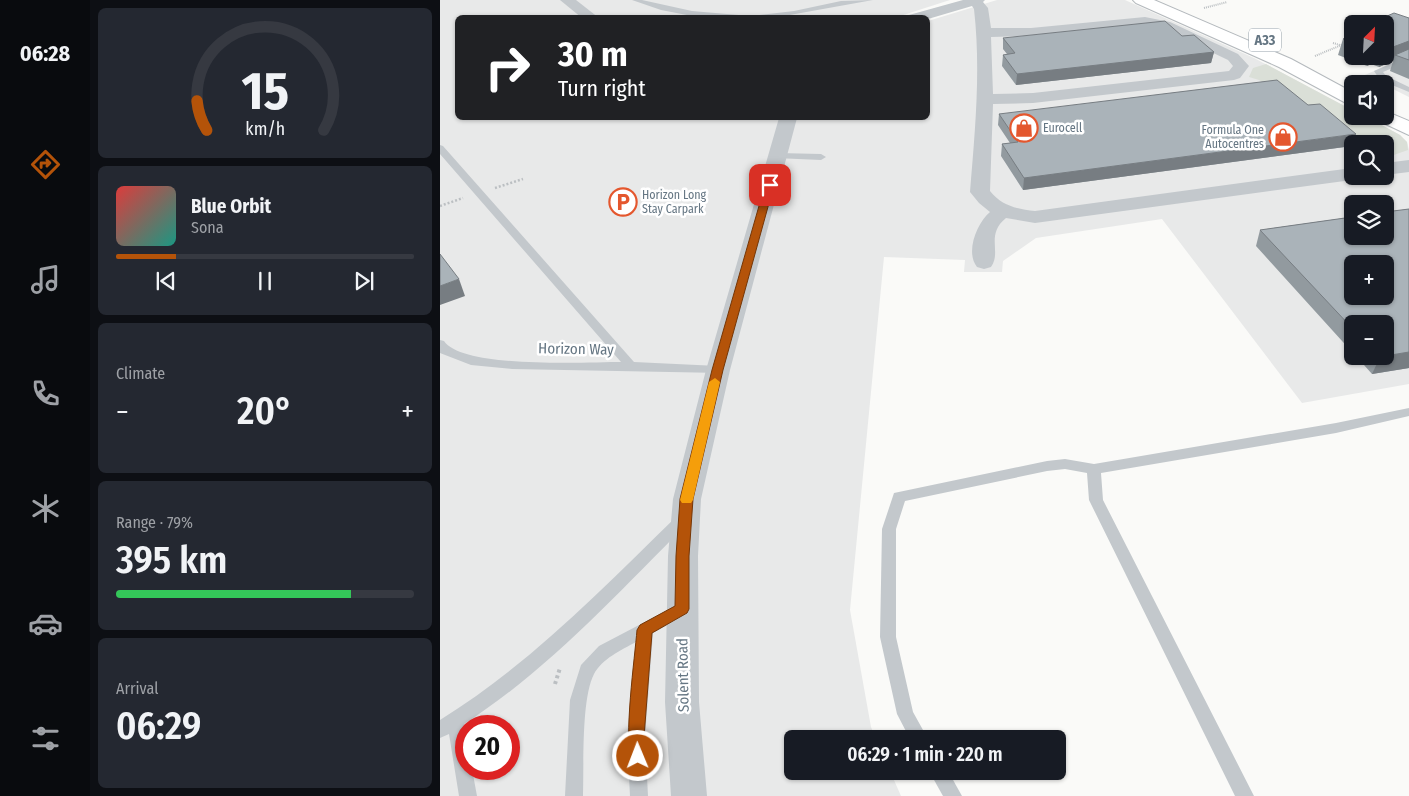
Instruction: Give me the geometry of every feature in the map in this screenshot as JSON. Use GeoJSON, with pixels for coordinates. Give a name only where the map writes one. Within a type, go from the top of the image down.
{"type":"FeatureCollection","features":[{"type":"Feature","properties":{"kind":"highway","name":"A33"},"geometry":{"type":"LineString","coordinates":[[1141,0],[1286,63],[1344,95]]}},
{"type":"Feature","properties":{"kind":"highway","name":"A33"},"geometry":{"type":"LineString","coordinates":[[1172,0],[1308,59],[1344,78]]}},
{"type":"Feature","properties":{"kind":"highway"},"geometry":{"type":"LineString","coordinates":[[1394,104],[1409,112]]}},
{"type":"Feature","properties":{"kind":"highway"},"geometry":{"type":"LineString","coordinates":[[1394,122],[1409,130]]}},
{"type":"Feature","properties":{"kind":"street"},"geometry":{"type":"LineString","coordinates":[[567,0],[588,15]]}},
{"type":"Feature","properties":{"kind":"street"},"geometry":{"type":"LineString","coordinates":[[924,15],[976,0],[981,8],[984,33],[985,99],[980,192],[988,203],[1002,212],[1035,217],[1344,175]]}},
{"type":"Feature","properties":{"kind":"street"},"geometry":{"type":"LineString","coordinates":[[984,33],[1031,32],[1145,21],[1165,25],[1233,57],[1241,66],[1234,75],[1033,98],[985,99]]}},
{"type":"Feature","properties":{"kind":"street","name":"Solent Road"},"geometry":{"type":"LineString","coordinates":[[689,796],[682,702],[683,556],[687,499],[718,370],[787,120]]}},
{"type":"Feature","properties":{"kind":"street"},"geometry":{"type":"LineString","coordinates":[[1394,168],[1408,166]]}},
{"type":"Feature","properties":{"kind":"street"},"geometry":{"type":"LineString","coordinates":[[984,263],[984,232],[990,220],[1002,212]]}},
{"type":"Feature","properties":{"kind":"lane"},"geometry":{"type":"LineString","coordinates":[[635,0],[665,10],[702,15]]}},
{"type":"Feature","properties":{"kind":"lane"},"geometry":{"type":"LineString","coordinates":[[776,15],[841,3],[870,0]]}},
{"type":"Feature","properties":{"kind":"lane"},"geometry":{"type":"LineString","coordinates":[[1409,58],[1378,72],[1383,78],[1409,90]]}},
{"type":"Feature","properties":{"kind":"lane"},"geometry":{"type":"LineString","coordinates":[[440,148],[631,366]]}},
{"type":"Feature","properties":{"kind":"lane"},"geometry":{"type":"LineString","coordinates":[[778,156],[821,157]]}},
{"type":"Feature","properties":{"kind":"lane","name":"Horizon Way"},"geometry":{"type":"LineString","coordinates":[[440,344],[444,350],[471,361],[512,365],[631,366],[718,370]]}},
{"type":"Feature","properties":{"kind":"lane"},"geometry":{"type":"LineString","coordinates":[[914,730],[905,714],[888,637],[889,530],[899,497],[1047,466],[1064,464],[1094,469],[1336,428],[1409,412]]}},
{"type":"Feature","properties":{"kind":"lane"},"geometry":{"type":"LineString","coordinates":[[1094,469],[1096,500],[1245,796]]}},
{"type":"Feature","properties":{"kind":"lane"},"geometry":{"type":"LineString","coordinates":[[464,715],[510,682],[554,645],[686,517]]}},
{"type":"Feature","properties":{"kind":"lane"},"geometry":{"type":"LineString","coordinates":[[574,796],[578,700],[587,670],[605,651],[682,609]]}},
{"type":"Feature","properties":{"kind":"lane"},"geometry":{"type":"LineString","coordinates":[[639,796],[636,737],[645,630]]}},
{"type":"Feature","properties":{"kind":"lane"},"geometry":{"type":"LineString","coordinates":[[440,730],[455,722]]}},
{"type":"Feature","properties":{"kind":"lane"},"geometry":{"type":"LineString","coordinates":[[465,780],[468,796]]}},
{"type":"Feature","properties":{"kind":"lane"},"geometry":{"type":"LineString","coordinates":[[943,780],[953,796]]}},
{"type":"Feature","properties":{"kind":"path"},"geometry":{"type":"LineString","coordinates":[[1204,8],[1227,2]]}},
{"type":"Feature","properties":{"kind":"path"},"geometry":{"type":"LineString","coordinates":[[1333,42],[1340,45]]}},
{"type":"Feature","properties":{"kind":"path"},"geometry":{"type":"LineString","coordinates":[[1315,56],[1344,44]]}},
{"type":"Feature","properties":{"kind":"shaded area"},"geometry":{"type":"Polygon","coordinates":[[[440,0],[950,0],[903,15],[455,15],[455,120],[930,120],[930,20],[997,0],[1125,0],[1254,58],[1344,106],[1344,125],[1382,125],[1400,135],[1407,142],[1409,150],[1409,384],[1302,403],[1162,219],[1036,238],[1003,261],[1002,272],[964,272],[965,260],[884,257],[850,610],[872,730],[784,730],[784,780],[894,780],[901,796],[440,796],[440,0]]]}},
{"type":"Feature","properties":{"kind":"shaded area"},"geometry":{"type":"Polygon","coordinates":[[[1409,55],[1409,97],[1394,90],[1394,75],[1365,75],[1387,65],[1394,65],[1394,62],[1409,55]]]}},
{"type":"Feature","properties":{"kind":"shaded area"},"geometry":{"type":"Polygon","coordinates":[[[1266,64],[1344,106],[1344,125],[1382,125],[1400,135],[1407,142],[1408,150],[1394,155],[1394,135],[1348,135],[1296,101],[1259,80],[1249,77],[1253,68],[1266,64]]]}},
{"type":"Feature","properties":{"kind":"building"},"geometry":{"type":"Polygon","coordinates":[[[1394,13],[1409,18],[1409,41],[1394,47],[1394,15],[1389,15],[1394,13]]]}},
{"type":"Feature","properties":{"kind":"building"},"geometry":{"type":"Polygon","coordinates":[[[1165,21],[1182,36],[1194,35],[1214,52],[1017,74],[1003,55],[1015,53],[1003,38],[1165,21]]]}},
{"type":"Feature","properties":{"kind":"building"},"geometry":{"type":"Polygon","coordinates":[[[1409,49],[1409,60],[1395,55],[1409,49]]]}},
{"type":"Feature","properties":{"kind":"building"},"geometry":{"type":"Polygon","coordinates":[[[1277,80],[1308,105],[1320,104],[1356,134],[1024,178],[1002,144],[1018,142],[999,114],[1277,80]]]}},
{"type":"Feature","properties":{"kind":"building"},"geometry":{"type":"Polygon","coordinates":[[[1409,209],[1409,352],[1394,354],[1394,315],[1344,315],[1344,319],[1260,230],[1344,218],[1344,245],[1394,245],[1394,211],[1409,209]]]}},
{"type":"Feature","properties":{"kind":"building"},"geometry":{"type":"Polygon","coordinates":[[[440,254],[459,279],[440,286],[440,254]]]}},
{"type":"Feature","properties":{"kind":"slow traffic"},"geometry":{"type":"LineString","coordinates":[[687,500],[715,382]]}},
{"type":"Feature","properties":{"kind":"place","name":"Eurocell"},"geometry":{"type":"Point","coordinates":[1024,128]}},
{"type":"Feature","properties":{"kind":"place","name":"Formula One Autocentres"},"geometry":{"type":"Point","coordinates":[1283,137]}},
{"type":"Feature","properties":{"kind":"place","name":"Horizon Long Stay Carpark"},"geometry":{"type":"Point","coordinates":[623,202]}},
{"type":"Feature","properties":{"kind":"route"},"geometry":{"type":"LineString","coordinates":[[638,756],[636,737],[645,630],[682,609],[687,499],[718,370],[770,185]]}}]}
